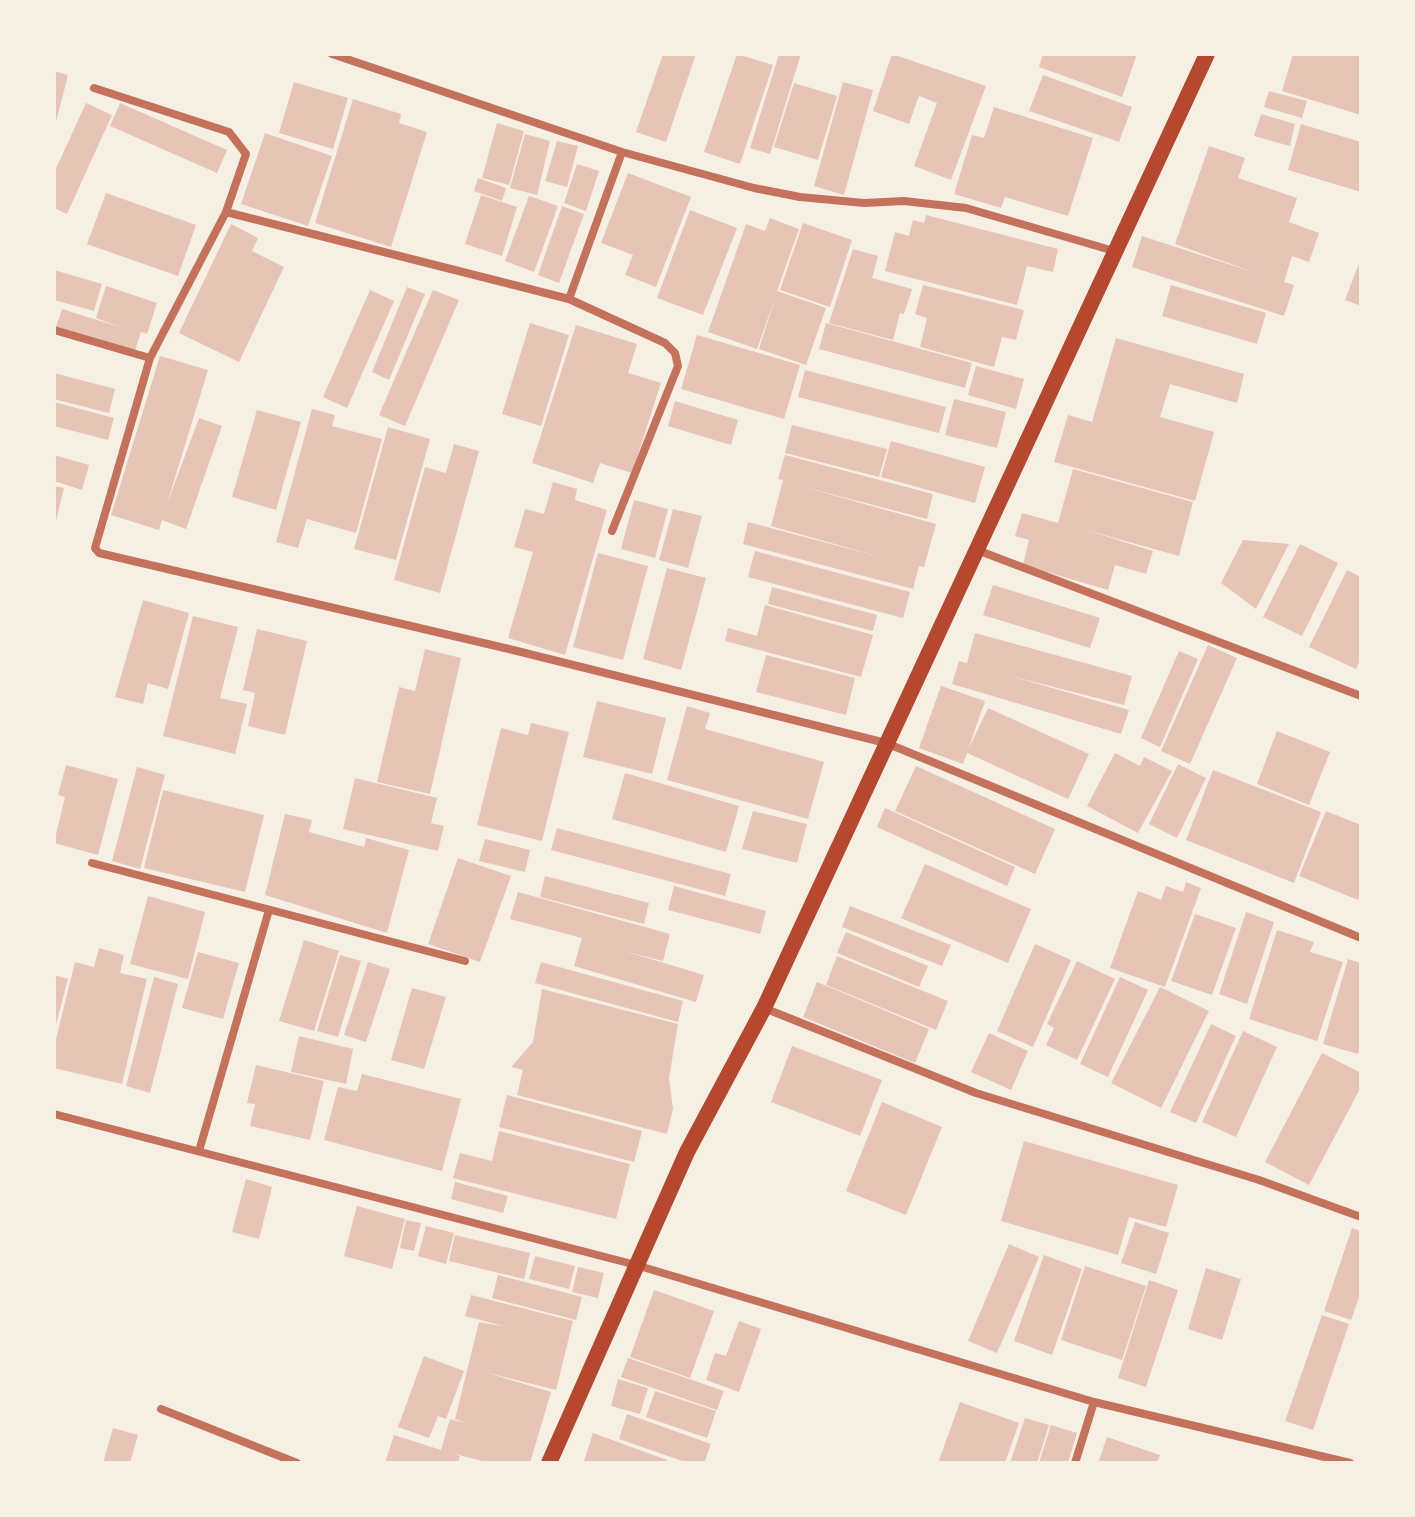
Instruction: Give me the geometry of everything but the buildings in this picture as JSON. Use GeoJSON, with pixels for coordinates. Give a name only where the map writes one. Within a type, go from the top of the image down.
{"type":"FeatureCollection","features":[{"type":"Feature","properties":{"kind":"main road"},"geometry":{"type":"LineString","coordinates":[[549,1463],[687,1152],[764,1008],[1207,54]]}},
{"type":"Feature","properties":{"kind":"street"},"geometry":{"type":"LineString","coordinates":[[332,54],[622,152],[754,188],[800,197],[864,203],[904,201],[966,208],[1114,251]]}},
{"type":"Feature","properties":{"kind":"street"},"geometry":{"type":"LineString","coordinates":[[94,88],[229,132],[246,154],[226,212],[150,358],[95,548],[99,553],[525,653],[886,743],[1361,938]]}},
{"type":"Feature","properties":{"kind":"street"},"geometry":{"type":"LineString","coordinates":[[569,299],[622,152]]}},
{"type":"Feature","properties":{"kind":"street"},"geometry":{"type":"LineString","coordinates":[[226,212],[569,299],[665,343],[675,353],[678,366],[612,531]]}},
{"type":"Feature","properties":{"kind":"street"},"geometry":{"type":"LineString","coordinates":[[54,330],[150,358]]}},
{"type":"Feature","properties":{"kind":"street"},"geometry":{"type":"LineString","coordinates":[[977,550],[1361,696]]}},
{"type":"Feature","properties":{"kind":"street"},"geometry":{"type":"LineString","coordinates":[[92,863],[465,961]]}},
{"type":"Feature","properties":{"kind":"street"},"geometry":{"type":"LineString","coordinates":[[199,1151],[269,910]]}},
{"type":"Feature","properties":{"kind":"street"},"geometry":{"type":"LineString","coordinates":[[764,1008],[976,1093],[1259,1180],[1361,1217]]}},
{"type":"Feature","properties":{"kind":"street"},"geometry":{"type":"LineString","coordinates":[[54,1114],[636,1265],[1094,1402],[1350,1463]]}},
{"type":"Feature","properties":{"kind":"street"},"geometry":{"type":"LineString","coordinates":[[1075,1463],[1094,1402]]}},
{"type":"Feature","properties":{"kind":"street"},"geometry":{"type":"LineString","coordinates":[[161,1409],[297,1463]]}}]}
